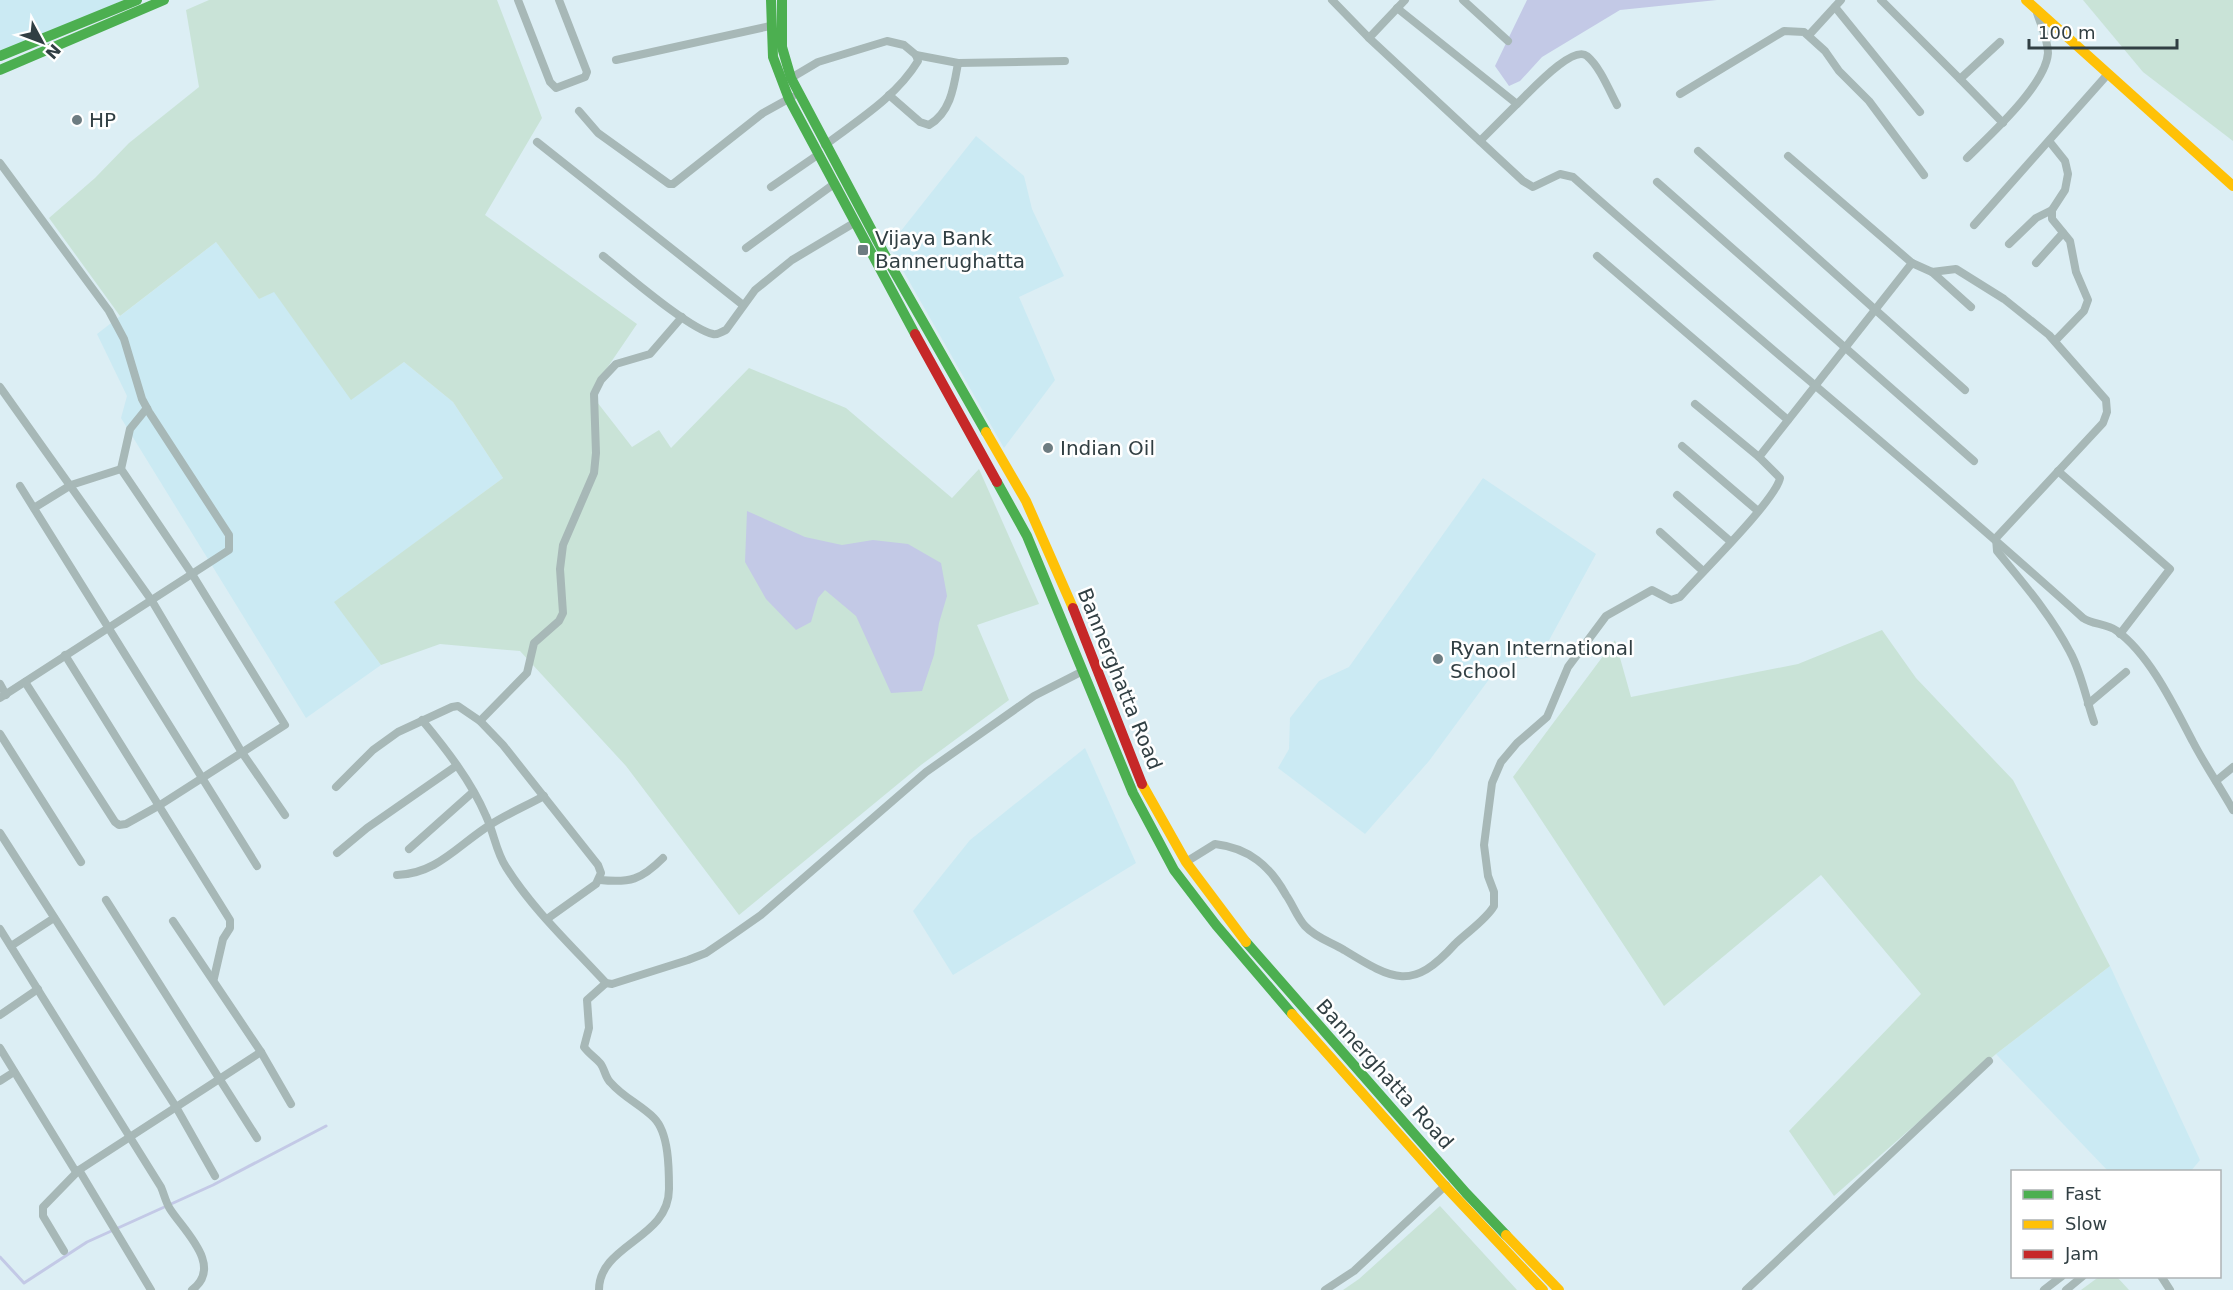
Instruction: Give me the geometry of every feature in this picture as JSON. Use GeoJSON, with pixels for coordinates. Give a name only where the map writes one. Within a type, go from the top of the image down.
{"type":"FeatureCollection","features":[{"type":"Feature","properties":{"kind":"main road"},"geometry":{"type":"LineString","coordinates":[[0,56],[137,0]]}},
{"type":"Feature","properties":{"kind":"main road"},"geometry":{"type":"LineString","coordinates":[[0,70],[164,0]]}},
{"type":"Feature","properties":{"kind":"main road","name":"Bannerghatta Road"},"geometry":{"type":"LineString","coordinates":[[771,0],[770,26],[773,57],[822,150],[1026,501],[1060,576],[1148,795],[1186,862],[1224,916],[1290,994],[1453,1178],[1559,1290]]}},
{"type":"Feature","properties":{"kind":"main road","name":"Bannerghatta Road"},"geometry":{"type":"LineString","coordinates":[[782,0],[782,47],[794,97]]}},
{"type":"Feature","properties":{"kind":"main road"},"geometry":{"type":"LineString","coordinates":[[2026,0],[2037,13],[2233,186]]}},
{"type":"Feature","properties":{"kind":"main road","name":"Bannerghatta Road"},"geometry":{"type":"LineString","coordinates":[[822,150],[834,184],[854,224],[1027,536],[1132,793],[1174,870],[1216,925],[1444,1186],[1543,1290]]}},
{"type":"Feature","properties":{"kind":"main road"},"geometry":{"type":"LineString","coordinates":[[942,383],[953,377]]}},
{"type":"Feature","properties":{"kind":"street"},"geometry":{"type":"LineString","coordinates":[[518,0],[550,82],[556,88],[585,77],[587,72],[559,0]]}},
{"type":"Feature","properties":{"kind":"street"},"geometry":{"type":"LineString","coordinates":[[1332,0],[1480,141],[1533,187],[1560,174],[1573,177],[1691,282],[1996,538],[2083,618],[2089,622],[2108,626],[2120,633],[2153,673],[2233,810]]}},
{"type":"Feature","properties":{"kind":"street"},"geometry":{"type":"LineString","coordinates":[[1370,38],[1405,0]]}},
{"type":"Feature","properties":{"kind":"street"},"geometry":{"type":"LineString","coordinates":[[1463,0],[1508,41]]}},
{"type":"Feature","properties":{"kind":"street"},"geometry":{"type":"LineString","coordinates":[[1809,35],[1841,0]]}},
{"type":"Feature","properties":{"kind":"street"},"geometry":{"type":"LineString","coordinates":[[1881,0],[2003,123]]}},
{"type":"Feature","properties":{"kind":"street"},"geometry":{"type":"LineString","coordinates":[[1835,7],[1920,112]]}},
{"type":"Feature","properties":{"kind":"street"},"geometry":{"type":"LineString","coordinates":[[1397,8],[1516,104]]}},
{"type":"Feature","properties":{"kind":"street"},"geometry":{"type":"LineString","coordinates":[[1967,158],[2003,123],[2044,70],[2048,52],[2037,13]]}},
{"type":"Feature","properties":{"kind":"street"},"geometry":{"type":"LineString","coordinates":[[616,60],[770,26]]}},
{"type":"Feature","properties":{"kind":"street"},"geometry":{"type":"LineString","coordinates":[[1680,94],[1784,31],[1794,29],[1809,35],[1869,101],[1924,175]]}},
{"type":"Feature","properties":{"kind":"street"},"geometry":{"type":"LineString","coordinates":[[791,78],[818,62],[887,41],[903,45],[916,55],[958,63],[1065,61]]}},
{"type":"Feature","properties":{"kind":"street"},"geometry":{"type":"LineString","coordinates":[[1959,79],[2000,42]]}},
{"type":"Feature","properties":{"kind":"street"},"geometry":{"type":"LineString","coordinates":[[1480,141],[1516,104],[1569,57],[1581,54],[1587,56],[1617,105]]}},
{"type":"Feature","properties":{"kind":"street"},"geometry":{"type":"LineString","coordinates":[[771,187],[822,150],[889,95],[909,76],[918,61],[916,55]]}},
{"type":"Feature","properties":{"kind":"street"},"geometry":{"type":"LineString","coordinates":[[889,95],[920,122],[929,125],[945,109],[953,91],[958,63]]}},
{"type":"Feature","properties":{"kind":"street"},"geometry":{"type":"LineString","coordinates":[[1974,225],[2107,75]]}},
{"type":"Feature","properties":{"kind":"street"},"geometry":{"type":"LineString","coordinates":[[579,111],[598,133],[669,184],[673,184],[763,113],[794,97]]}},
{"type":"Feature","properties":{"kind":"street"},"geometry":{"type":"LineString","coordinates":[[2008,244],[2036,218],[2052,210],[2065,190],[2068,174],[2065,161],[2049,141]]}},
{"type":"Feature","properties":{"kind":"street"},"geometry":{"type":"LineString","coordinates":[[537,142],[743,305]]}},
{"type":"Feature","properties":{"kind":"street"},"geometry":{"type":"LineString","coordinates":[[1698,151],[1965,390]]}},
{"type":"Feature","properties":{"kind":"street"},"geometry":{"type":"LineString","coordinates":[[1788,156],[1912,263],[1932,272],[1971,307]]}},
{"type":"Feature","properties":{"kind":"street"},"geometry":{"type":"LineString","coordinates":[[0,164],[109,311],[124,339],[147,408],[230,540],[229,550],[3,697],[0,684]]}},
{"type":"Feature","properties":{"kind":"street"},"geometry":{"type":"LineString","coordinates":[[1657,182],[1974,461]]}},
{"type":"Feature","properties":{"kind":"street"},"geometry":{"type":"LineString","coordinates":[[746,248],[834,184]]}},
{"type":"Feature","properties":{"kind":"street"},"geometry":{"type":"LineString","coordinates":[[2052,210],[2052,219],[2072,248],[2076,272],[2088,300],[2084,311],[2055,341]]}},
{"type":"Feature","properties":{"kind":"street"},"geometry":{"type":"LineString","coordinates":[[603,256],[682,317],[711,334],[718,334],[726,330],[755,290],[792,260],[854,224]]}},
{"type":"Feature","properties":{"kind":"street"},"geometry":{"type":"LineString","coordinates":[[2036,263],[2063,233]]}},
{"type":"Feature","properties":{"kind":"street"},"geometry":{"type":"LineString","coordinates":[[1597,256],[1788,420]]}},
{"type":"Feature","properties":{"kind":"street"},"geometry":{"type":"LineString","coordinates":[[1759,457],[1912,263]]}},
{"type":"Feature","properties":{"kind":"street"},"geometry":{"type":"LineString","coordinates":[[1932,272],[1950,269],[1965,273],[2004,299],[2055,341],[2106,400],[2107,412],[2103,423],[1996,538],[1997,551],[2057,628],[2071,653],[2081,676],[2094,722]]}},
{"type":"Feature","properties":{"kind":"street"},"geometry":{"type":"LineString","coordinates":[[480,721],[527,673],[534,642],[559,621],[563,614],[560,569],[563,545],[594,473],[596,453],[594,394],[601,380],[606,371],[616,364],[650,354],[682,317]]}},
{"type":"Feature","properties":{"kind":"street"},"geometry":{"type":"LineString","coordinates":[[0,387],[152,601],[241,751],[285,815]]}},
{"type":"Feature","properties":{"kind":"street"},"geometry":{"type":"LineString","coordinates":[[1186,862],[1215,844],[1246,851],[1267,868],[1286,894],[1298,917],[1314,934],[1381,972],[1402,977],[1423,972],[1445,956],[1494,906],[1494,892],[1488,876],[1484,845],[1492,783],[1500,762],[1547,717],[1568,667],[1606,616],[1652,590],[1676,600],[1779,485],[1780,478],[1759,457],[1695,404]]}},
{"type":"Feature","properties":{"kind":"street"},"geometry":{"type":"LineString","coordinates":[[25,682],[115,822],[126,824],[160,805],[241,751],[285,725],[192,574],[121,469],[130,429],[147,408]]}},
{"type":"Feature","properties":{"kind":"street"},"geometry":{"type":"LineString","coordinates":[[1682,446],[1758,511]]}},
{"type":"Feature","properties":{"kind":"street"},"geometry":{"type":"LineString","coordinates":[[34,508],[70,484],[121,469]]}},
{"type":"Feature","properties":{"kind":"street"},"geometry":{"type":"LineString","coordinates":[[2058,471],[2170,569],[2169,574],[2120,633]]}},
{"type":"Feature","properties":{"kind":"street"},"geometry":{"type":"LineString","coordinates":[[20,486],[256,866]]}},
{"type":"Feature","properties":{"kind":"street"},"geometry":{"type":"LineString","coordinates":[[1677,495],[1730,542]]}},
{"type":"Feature","properties":{"kind":"street"},"geometry":{"type":"LineString","coordinates":[[1660,532],[1703,571]]}},
{"type":"Feature","properties":{"kind":"street"},"geometry":{"type":"LineString","coordinates":[[65,655],[230,920],[230,928],[223,939],[214,978]]}},
{"type":"Feature","properties":{"kind":"street"},"geometry":{"type":"LineString","coordinates":[[422,720],[447,750],[473,792],[490,825],[505,866],[547,919],[606,982],[617,983],[706,953],[761,915],[926,772],[1034,696],[1083,671]]}},
{"type":"Feature","properties":{"kind":"street"},"geometry":{"type":"LineString","coordinates":[[2088,704],[2126,672]]}},
{"type":"Feature","properties":{"kind":"street"},"geometry":{"type":"LineString","coordinates":[[336,787],[373,750],[398,732],[458,706],[480,721],[503,745],[598,865],[601,873],[600,880]]}},
{"type":"Feature","properties":{"kind":"street"},"geometry":{"type":"LineString","coordinates":[[0,734],[81,862]]}},
{"type":"Feature","properties":{"kind":"street"},"geometry":{"type":"LineString","coordinates":[[337,853],[367,828],[456,766]]}},
{"type":"Feature","properties":{"kind":"street"},"geometry":{"type":"LineString","coordinates":[[2216,781],[2233,767]]}},
{"type":"Feature","properties":{"kind":"street"},"geometry":{"type":"LineString","coordinates":[[409,849],[473,792]]}},
{"type":"Feature","properties":{"kind":"street"},"geometry":{"type":"LineString","coordinates":[[397,875],[426,871],[490,825],[544,796]]}},
{"type":"Feature","properties":{"kind":"street"},"geometry":{"type":"LineString","coordinates":[[0,833],[176,1107],[216,1176]]}},
{"type":"Feature","properties":{"kind":"street"},"geometry":{"type":"LineString","coordinates":[[547,919],[600,880],[629,882],[651,869],[663,858]]}},
{"type":"Feature","properties":{"kind":"street"},"geometry":{"type":"LineString","coordinates":[[106,900],[257,1138]]}},
{"type":"Feature","properties":{"kind":"street"},"geometry":{"type":"LineString","coordinates":[[11,946],[54,918]]}},
{"type":"Feature","properties":{"kind":"street"},"geometry":{"type":"LineString","coordinates":[[173,921],[214,978],[291,1104]]}},
{"type":"Feature","properties":{"kind":"street"},"geometry":{"type":"LineString","coordinates":[[0,929],[161,1187],[169,1206],[193,1239],[205,1263],[203,1275],[192,1290]]}},
{"type":"Feature","properties":{"kind":"street"},"geometry":{"type":"LineString","coordinates":[[599,1290],[599,1279],[605,1267],[656,1224],[663,1215],[669,1190],[665,1146],[656,1119],[613,1086],[600,1063],[584,1047],[589,1028],[587,1000],[606,982]]}},
{"type":"Feature","properties":{"kind":"street"},"geometry":{"type":"LineString","coordinates":[[0,1015],[38,990]]}},
{"type":"Feature","properties":{"kind":"street"},"geometry":{"type":"LineString","coordinates":[[0,1048],[151,1290]]}},
{"type":"Feature","properties":{"kind":"street"},"geometry":{"type":"LineString","coordinates":[[64,1251],[43,1216],[43,1208],[77,1171],[261,1052]]}},
{"type":"Feature","properties":{"kind":"street"},"geometry":{"type":"LineString","coordinates":[[1746,1290],[1989,1061]]}},
{"type":"Feature","properties":{"kind":"street"},"geometry":{"type":"LineString","coordinates":[[0,1081],[15,1072]]}},
{"type":"Feature","properties":{"kind":"street"},"geometry":{"type":"LineString","coordinates":[[1325,1290],[1354,1271],[1453,1178]]}},
{"type":"Feature","properties":{"kind":"street"},"geometry":{"type":"LineString","coordinates":[[2044,1290],[2059,1278]]}},
{"type":"Feature","properties":{"kind":"street"},"geometry":{"type":"LineString","coordinates":[[2066,1290],[2081,1278]]}},
{"type":"Feature","properties":{"kind":"shaded area"},"geometry":{"type":"Polygon","coordinates":[[[0,0],[124,0],[0,55],[0,0]]]}},
{"type":"Feature","properties":{"kind":"shaded area"},"geometry":{"type":"Polygon","coordinates":[[[1527,0],[1717,0],[1620,10],[1542,57],[1520,81],[1509,86],[1495,66],[1527,0]]]}},
{"type":"Feature","properties":{"kind":"shaded area"},"geometry":{"type":"Polygon","coordinates":[[[976,136],[1024,176],[1032,209],[1064,276],[1019,297],[1055,380],[1004,448],[889,246],[976,136]]]}},
{"type":"Feature","properties":{"kind":"shaded area"},"geometry":{"type":"Polygon","coordinates":[[[216,242],[259,299],[274,291],[351,399],[404,362],[453,402],[503,478],[335,602],[381,665],[306,718],[121,418],[127,396],[97,334],[216,242]]]}},
{"type":"Feature","properties":{"kind":"shaded area","name":"Ryan International School"},"geometry":{"type":"Polygon","coordinates":[[[1483,478],[1596,554],[1541,655],[1501,663],[1429,761],[1365,834],[1278,768],[1289,749],[1290,718],[1319,681],[1349,667],[1483,478]]]}},
{"type":"Feature","properties":{"kind":"shaded area"},"geometry":{"type":"Polygon","coordinates":[[[747,511],[805,537],[842,545],[873,540],[908,544],[941,563],[947,596],[939,623],[934,655],[922,691],[891,693],[856,616],[825,590],[818,598],[811,622],[796,630],[766,599],[745,562],[747,511]]]}},
{"type":"Feature","properties":{"kind":"shaded area"},"geometry":{"type":"Polygon","coordinates":[[[1085,748],[1136,863],[953,975],[913,911],[970,840],[1085,748]]]}},
{"type":"Feature","properties":{"kind":"shaded area"},"geometry":{"type":"Polygon","coordinates":[[[2110,966],[2200,1160],[2192,1170],[2107,1170],[1996,1054],[2110,966]]]}},
{"type":"Feature","properties":{"kind":"green space"},"geometry":{"type":"Polygon","coordinates":[[[209,0],[497,0],[542,118],[485,215],[637,324],[590,393],[632,447],[659,430],[671,448],[749,368],[846,408],[952,498],[979,469],[1039,604],[977,625],[1009,700],[921,765],[739,915],[626,766],[520,651],[440,644],[381,665],[334,602],[503,478],[453,402],[404,362],[351,400],[274,292],[259,299],[216,242],[120,316],[49,218],[95,178],[129,143],[199,87],[186,10],[209,0]]]}},
{"type":"Feature","properties":{"kind":"green space"},"geometry":{"type":"Polygon","coordinates":[[[2083,0],[2233,0],[2233,141],[2143,72],[2083,0]]]}},
{"type":"Feature","properties":{"kind":"green space"},"geometry":{"type":"Polygon","coordinates":[[[1882,630],[1916,678],[2013,780],[2110,966],[1996,1054],[1834,1196],[1789,1131],[1921,994],[1821,875],[1664,1006],[1513,777],[1615,640],[1631,697],[1798,664],[1882,630]]]}},
{"type":"Feature","properties":{"kind":"green space"},"geometry":{"type":"Polygon","coordinates":[[[1440,1206],[1517,1290],[1343,1290],[1359,1279],[1440,1206]]]}},
{"type":"Feature","properties":{"kind":"green space"},"geometry":{"type":"Polygon","coordinates":[[[2097,1278],[2118,1278],[2129,1290],[2081,1290],[2097,1278]]]}},
{"type":"Feature","properties":{"kind":"waterway"},"geometry":{"type":"LineString","coordinates":[[0,1257],[24,1283],[87,1242],[213,1185],[326,1126]]}},
{"type":"Feature","properties":{"kind":"traffic: fast"},"geometry":{"type":"LineString","coordinates":[[0,56],[137,0]]}},
{"type":"Feature","properties":{"kind":"traffic: fast"},"geometry":{"type":"LineString","coordinates":[[0,70],[164,0]]}},
{"type":"Feature","properties":{"kind":"traffic: fast"},"geometry":{"type":"LineString","coordinates":[[771,0],[773,57],[789,99],[915,334]]}},
{"type":"Feature","properties":{"kind":"traffic: fast"},"geometry":{"type":"LineString","coordinates":[[782,0],[782,47],[791,78],[886,257],[986,432]]}},
{"type":"Feature","properties":{"kind":"traffic: fast"},"geometry":{"type":"LineString","coordinates":[[997,482],[1027,536],[1133,793],[1174,870],[1216,925],[1292,1014]]}},
{"type":"Feature","properties":{"kind":"traffic: fast"},"geometry":{"type":"LineString","coordinates":[[1246,942],[1466,1193],[1506,1235]]}},
{"type":"Feature","properties":{"kind":"traffic: slow"},"geometry":{"type":"LineString","coordinates":[[2026,0],[2233,186]]}},
{"type":"Feature","properties":{"kind":"traffic: slow"},"geometry":{"type":"LineString","coordinates":[[986,432],[1026,501],[1073,608]]}},
{"type":"Feature","properties":{"kind":"traffic: slow"},"geometry":{"type":"LineString","coordinates":[[1142,784],[1186,862],[1246,942]]}},
{"type":"Feature","properties":{"kind":"traffic: slow"},"geometry":{"type":"LineString","coordinates":[[1292,1014],[1445,1186],[1543,1290]]}},
{"type":"Feature","properties":{"kind":"traffic: slow"},"geometry":{"type":"LineString","coordinates":[[1506,1235],[1559,1290]]}},
{"type":"Feature","properties":{"kind":"traffic: jam"},"geometry":{"type":"LineString","coordinates":[[915,334],[997,482]]}},
{"type":"Feature","properties":{"kind":"traffic: jam"},"geometry":{"type":"LineString","coordinates":[[1073,608],[1142,784]]}},
{"type":"Feature","properties":{"kind":"place","name":"HP"},"geometry":{"type":"Point","coordinates":[77,120]}},
{"type":"Feature","properties":{"kind":"place","name":"Vijaya Bank Bannerughatta"},"geometry":{"type":"Point","coordinates":[863,250]}},
{"type":"Feature","properties":{"kind":"place","name":"Indian Oil"},"geometry":{"type":"Point","coordinates":[1048,448]}},
{"type":"Feature","properties":{"kind":"place","name":"Ryan International School"},"geometry":{"type":"Point","coordinates":[1438,659]}}]}
